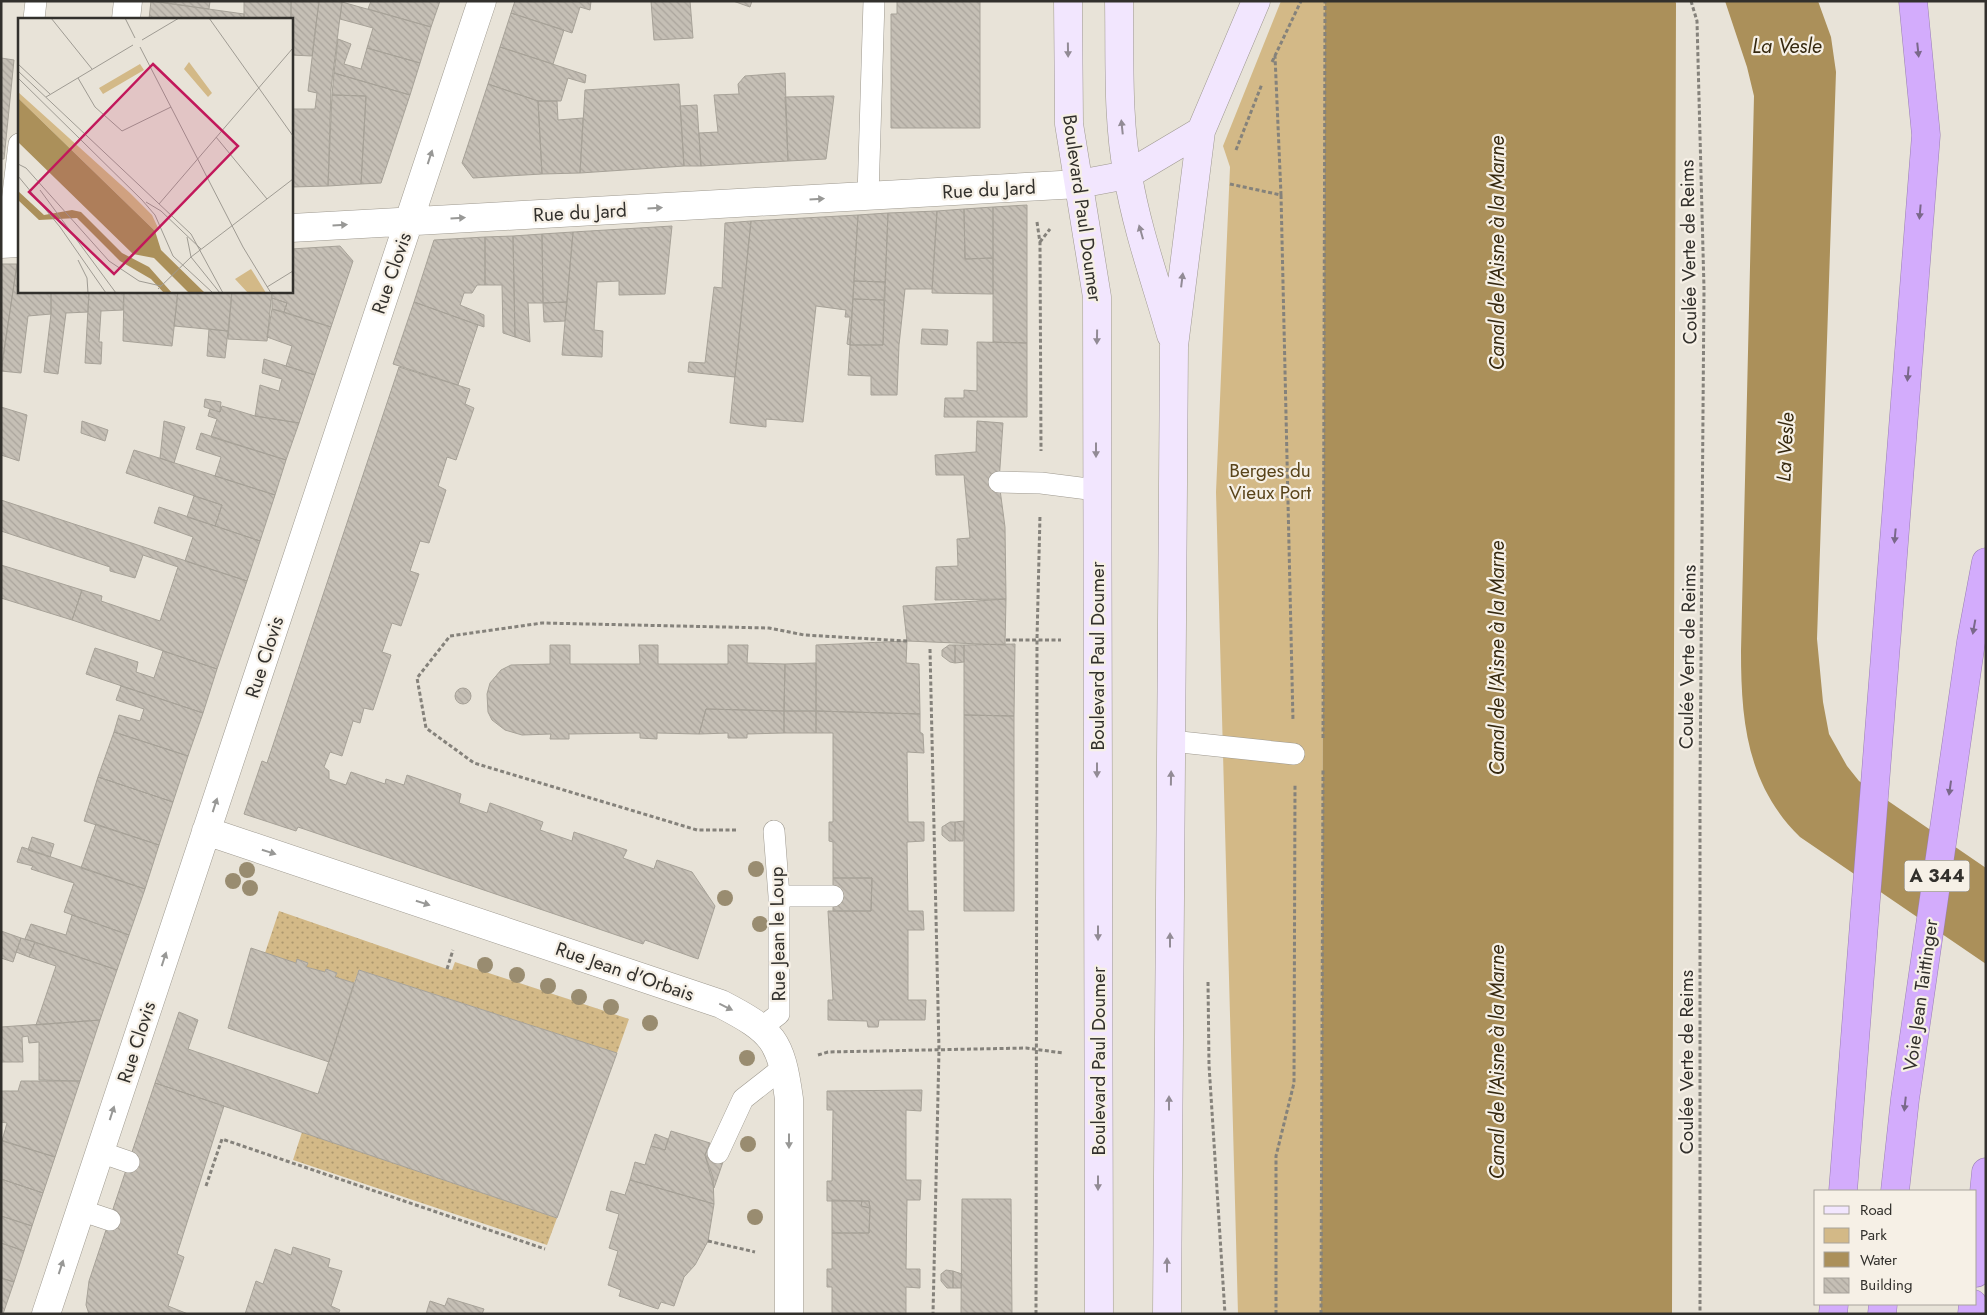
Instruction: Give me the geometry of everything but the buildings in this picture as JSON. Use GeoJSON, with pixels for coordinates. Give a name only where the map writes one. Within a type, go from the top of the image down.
{"type":"FeatureCollection","features":[{"type":"Feature","properties":{"kind":"highway"},"geometry":{"type":"LineString","coordinates":[[1843,1190],[1926,135],[1913,1]]}},
{"type":"Feature","properties":{"kind":"highway","name":"Voie Jean Taittinger"},"geometry":{"type":"LineString","coordinates":[[1895,1190],[1908,1079],[1971,642],[1986,562]]}},
{"type":"Feature","properties":{"kind":"highway"},"geometry":{"type":"LineString","coordinates":[[1977,1263],[1986,1172]]}},
{"type":"Feature","properties":{"kind":"main road","name":"Boulevard Paul Doumer"},"geometry":{"type":"LineString","coordinates":[[1068,1],[1069,124],[1097,297],[1099,1314]]}},
{"type":"Feature","properties":{"kind":"main road"},"geometry":{"type":"LineString","coordinates":[[1119,1],[1121,114],[1127,175],[1136,216],[1174,346]]}},
{"type":"Feature","properties":{"kind":"main road"},"geometry":{"type":"LineString","coordinates":[[1167,1314],[1174,346],[1201,131],[1256,1]]}},
{"type":"Feature","properties":{"kind":"main road"},"geometry":{"type":"LineString","coordinates":[[1079,184],[1127,175],[1201,131]]}},
{"type":"Feature","properties":{"kind":"street"},"geometry":{"type":"LineString","coordinates":[[126,18],[128,1]]}},
{"type":"Feature","properties":{"kind":"street","name":"Rue Clovis"},"geometry":{"type":"LineString","coordinates":[[46,1314],[482,1]]}},
{"type":"Feature","properties":{"kind":"street","name":"Rue du Jard"},"geometry":{"type":"LineString","coordinates":[[292,228],[1079,184]]}},
{"type":"Feature","properties":{"kind":"street","name":"Rue Jean d'Orbais"},"geometry":{"type":"LineString","coordinates":[[206,831],[464,916],[721,1004],[754,1021],[778,1046],[785,1066],[789,1099],[789,1314]]}},
{"type":"Feature","properties":{"kind":"lane"},"geometry":{"type":"LineString","coordinates":[[34,18],[36,1]]}},
{"type":"Feature","properties":{"kind":"lane"},"geometry":{"type":"LineString","coordinates":[[868,196],[874,1]]}},
{"type":"Feature","properties":{"kind":"lane"},"geometry":{"type":"LineString","coordinates":[[9,243],[18,154]]}},
{"type":"Feature","properties":{"kind":"lane"},"geometry":{"type":"LineString","coordinates":[[999,482],[1041,483],[1096,490]]}},
{"type":"Feature","properties":{"kind":"lane"},"geometry":{"type":"LineString","coordinates":[[1171,741],[1294,754]]}},
{"type":"Feature","properties":{"kind":"lane","name":"Rue Jean le Loup"},"geometry":{"type":"LineString","coordinates":[[761,1028],[779,1014],[779,896],[774,831]]}},
{"type":"Feature","properties":{"kind":"lane"},"geometry":{"type":"LineString","coordinates":[[779,896],[833,896]]}},
{"type":"Feature","properties":{"kind":"lane"},"geometry":{"type":"LineString","coordinates":[[718,1153],[743,1099],[785,1066]]}},
{"type":"Feature","properties":{"kind":"lane"},"geometry":{"type":"LineString","coordinates":[[100,1152],[129,1162]]}},
{"type":"Feature","properties":{"kind":"lane"},"geometry":{"type":"LineString","coordinates":[[80,1210],[110,1220]]}},
{"type":"Feature","properties":{"kind":"path"},"geometry":{"type":"LineString","coordinates":[[1268,69],[1301,1]]}},
{"type":"Feature","properties":{"kind":"path"},"geometry":{"type":"LineString","coordinates":[[1323,747],[1326,1]]}},
{"type":"Feature","properties":{"kind":"path","name":"Coulée Verte de Reims"},"geometry":{"type":"LineString","coordinates":[[1691,1],[1697,21],[1704,289],[1700,785],[1700,1314]]}},
{"type":"Feature","properties":{"kind":"path"},"geometry":{"type":"LineString","coordinates":[[1224,183],[1281,195],[1275,55]]}},
{"type":"Feature","properties":{"kind":"path"},"geometry":{"type":"LineString","coordinates":[[1233,158],[1265,78]]}},
{"type":"Feature","properties":{"kind":"path"},"geometry":{"type":"LineString","coordinates":[[1032,187],[1040,243],[1041,483],[1037,639],[1036,1314]]}},
{"type":"Feature","properties":{"kind":"path"},"geometry":{"type":"LineString","coordinates":[[736,830],[697,830],[474,763],[426,728],[417,678],[450,636],[542,623],[769,628],[804,635],[907,641]]}},
{"type":"Feature","properties":{"kind":"path"},"geometry":{"type":"LineString","coordinates":[[1006,640],[1037,639],[1097,642]]}},
{"type":"Feature","properties":{"kind":"path"},"geometry":{"type":"LineString","coordinates":[[930,649],[939,1050],[933,1314]]}},
{"type":"Feature","properties":{"kind":"path"},"geometry":{"type":"LineString","coordinates":[[1321,1314],[1323,767]]}},
{"type":"Feature","properties":{"kind":"path"},"geometry":{"type":"LineString","coordinates":[[828,1052],[1026,1048]]}},
{"type":"Feature","properties":{"kind":"path"},"geometry":{"type":"LineString","coordinates":[[206,1186],[222,1139],[545,1249]]}},
{"type":"Feature","properties":{"kind":"path"},"geometry":{"type":"LineString","coordinates":[[708,1242],[789,1260]]}},
{"type":"Feature","properties":{"kind":"green space","name":"Berges du Vieux Port"},"geometry":{"type":"Polygon","coordinates":[[[1281,1],[1325,1],[1321,1314],[1238,1314],[1216,492],[1230,167],[1223,146],[1281,1]]]}},
{"type":"Feature","properties":{"kind":"green space"},"geometry":{"type":"Polygon","coordinates":[[[279,911],[447,969],[452,970],[455,962],[629,1019],[617,1053],[359,970],[354,983],[335,977],[337,973],[327,969],[325,972],[306,967],[308,963],[297,960],[296,963],[265,953],[279,911]]]}},
{"type":"Feature","properties":{"kind":"green space"},"geometry":{"type":"Polygon","coordinates":[[[302,1132],[557,1218],[547,1245],[293,1160],[302,1132]]]}},
{"type":"Feature","properties":{"kind":"water","name":"Canal de l'Aisne à la Marne"},"geometry":{"type":"Polygon","coordinates":[[[1325,1],[1675,1],[1676,3],[1672,1314],[1321,1314],[1325,1]]]}},
{"type":"Feature","properties":{"kind":"water","name":"La Vesle"},"geometry":{"type":"Polygon","coordinates":[[[1725,1],[1818,1],[1831,37],[1836,72],[1817,639],[1823,702],[1829,734],[1847,766],[1859,781],[1986,868],[1986,964],[1800,837],[1782,817],[1768,796],[1758,774],[1751,751],[1743,702],[1741,651],[1754,96],[1747,67],[1725,1]]]}}]}
